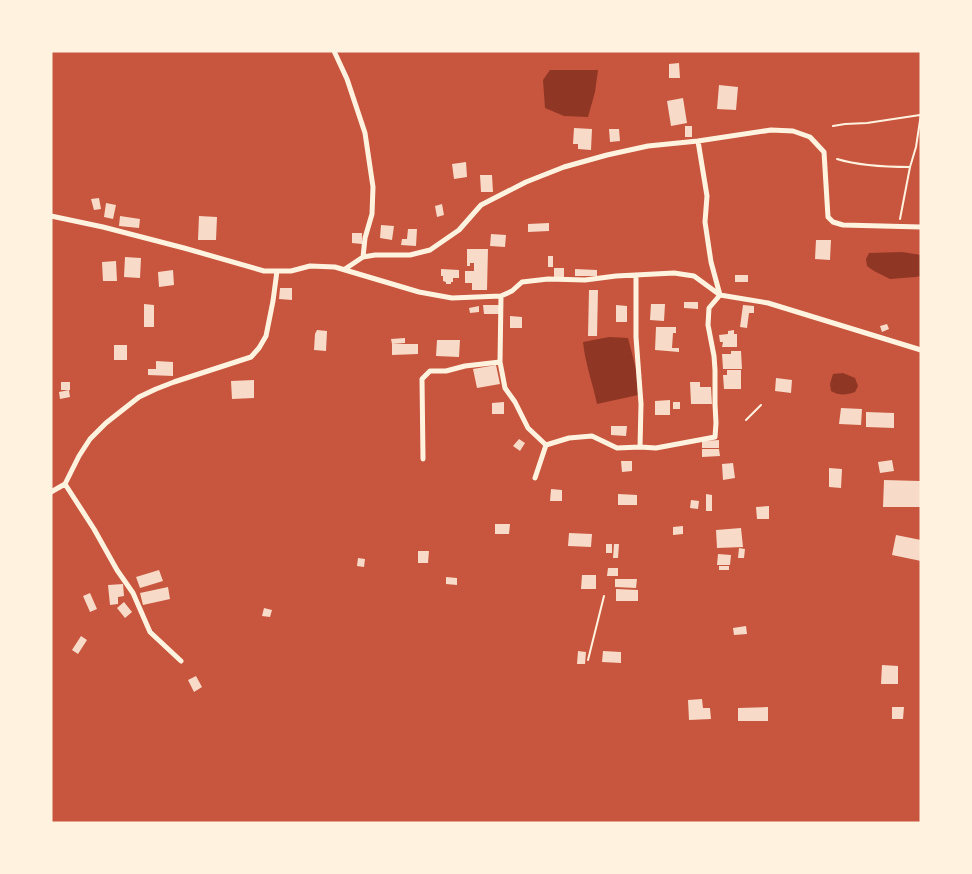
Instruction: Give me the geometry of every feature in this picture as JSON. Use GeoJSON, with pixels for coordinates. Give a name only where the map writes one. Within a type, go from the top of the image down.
{"type":"FeatureCollection","features":[{"type":"Feature","properties":{"kind":"street"},"geometry":{"type":"LineString","coordinates":[[334,51],[347,79],[365,133],[373,187],[372,214],[366,238],[364,257]]}},
{"type":"Feature","properties":{"kind":"street"},"geometry":{"type":"LineString","coordinates":[[345,269],[364,257],[375,255],[410,255],[430,250],[458,230],[481,205],[526,182],[564,167],[648,146],[771,130],[793,131],[810,137],[824,152],[828,217],[833,222],[843,225],[921,227]]}},
{"type":"Feature","properties":{"kind":"street"},"geometry":{"type":"LineString","coordinates":[[698,141],[707,196],[706,230],[711,262],[720,295]]}},
{"type":"Feature","properties":{"kind":"street"},"geometry":{"type":"LineString","coordinates":[[51,216],[103,227],[264,271],[291,272],[310,266],[335,267],[419,292],[452,298],[501,296],[512,291],[522,282],[548,279],[585,280],[674,273],[694,276],[720,295],[768,303],[921,350]]}},
{"type":"Feature","properties":{"kind":"street"},"geometry":{"type":"LineString","coordinates":[[51,492],[65,484],[90,439],[106,423],[139,397],[174,382],[251,357],[266,336],[277,271]]}},
{"type":"Feature","properties":{"kind":"street"},"geometry":{"type":"LineString","coordinates":[[636,276],[636,337],[641,404],[640,447]]}},
{"type":"Feature","properties":{"kind":"street"},"geometry":{"type":"LineString","coordinates":[[546,445],[570,438],[592,436],[616,448],[656,448],[715,437],[715,370],[708,325],[709,308],[720,295]]}},
{"type":"Feature","properties":{"kind":"street"},"geometry":{"type":"LineString","coordinates":[[501,296],[500,362],[505,388],[515,402],[528,428],[546,445]]}},
{"type":"Feature","properties":{"kind":"street"},"geometry":{"type":"LineString","coordinates":[[423,459],[422,379],[430,371],[446,371],[465,366],[500,362]]}},
{"type":"Feature","properties":{"kind":"street"},"geometry":{"type":"LineString","coordinates":[[535,478],[546,445]]}},
{"type":"Feature","properties":{"kind":"street"},"geometry":{"type":"LineString","coordinates":[[65,484],[133,593],[150,632],[181,661]]}},
{"type":"Feature","properties":{"kind":"path"},"geometry":{"type":"LineString","coordinates":[[833,126],[921,115],[916,147],[898,226]]}},
{"type":"Feature","properties":{"kind":"path"},"geometry":{"type":"LineString","coordinates":[[837,159],[853,164],[910,167]]}},
{"type":"Feature","properties":{"kind":"path"},"geometry":{"type":"LineString","coordinates":[[746,420],[762,405]]}},
{"type":"Feature","properties":{"kind":"path"},"geometry":{"type":"LineString","coordinates":[[588,660],[604,596]]}},
{"type":"Feature","properties":{"kind":"shaded area"},"geometry":{"type":"Polygon","coordinates":[[[550,70],[598,70],[595,92],[588,117],[564,116],[545,108],[543,80],[550,70]]]}},
{"type":"Feature","properties":{"kind":"shaded area"},"geometry":{"type":"Polygon","coordinates":[[[902,252],[921,255],[921,276],[890,279],[867,266],[866,259],[869,253],[902,252]]]}},
{"type":"Feature","properties":{"kind":"shaded area"},"geometry":{"type":"Polygon","coordinates":[[[609,337],[628,338],[636,369],[638,395],[597,404],[585,358],[583,342],[609,337]]]}},
{"type":"Feature","properties":{"kind":"shaded area"},"geometry":{"type":"Polygon","coordinates":[[[843,373],[855,378],[858,386],[855,392],[837,394],[831,391],[830,384],[833,374],[843,373]]]}},
{"type":"Feature","properties":{"kind":"building"},"geometry":{"type":"Polygon","coordinates":[[[679,63],[680,78],[669,78],[669,64],[679,63]]]}},
{"type":"Feature","properties":{"kind":"building"},"geometry":{"type":"Polygon","coordinates":[[[719,85],[738,87],[736,110],[717,109],[719,85]]]}},
{"type":"Feature","properties":{"kind":"building"},"geometry":{"type":"Polygon","coordinates":[[[683,98],[687,123],[671,126],[667,101],[683,98]]]}},
{"type":"Feature","properties":{"kind":"building"},"geometry":{"type":"Polygon","coordinates":[[[685,126],[692,126],[692,137],[685,137],[685,126]]]}},
{"type":"Feature","properties":{"kind":"building"},"geometry":{"type":"Polygon","coordinates":[[[574,128],[592,129],[591,150],[578,149],[578,144],[573,144],[574,128]]]}},
{"type":"Feature","properties":{"kind":"building"},"geometry":{"type":"Polygon","coordinates":[[[609,129],[619,129],[620,141],[610,142],[609,129]]]}},
{"type":"Feature","properties":{"kind":"building"},"geometry":{"type":"Polygon","coordinates":[[[466,162],[467,177],[454,179],[452,164],[466,162]]]}},
{"type":"Feature","properties":{"kind":"building"},"geometry":{"type":"Polygon","coordinates":[[[480,175],[492,175],[493,192],[481,192],[480,175]]]}},
{"type":"Feature","properties":{"kind":"building"},"geometry":{"type":"Polygon","coordinates":[[[99,198],[101,209],[94,210],[91,199],[99,198]]]}},
{"type":"Feature","properties":{"kind":"building"},"geometry":{"type":"Polygon","coordinates":[[[106,203],[116,205],[113,219],[104,217],[106,203]]]}},
{"type":"Feature","properties":{"kind":"building"},"geometry":{"type":"Polygon","coordinates":[[[442,204],[444,215],[437,217],[435,206],[442,204]]]}},
{"type":"Feature","properties":{"kind":"building"},"geometry":{"type":"Polygon","coordinates":[[[120,216],[140,219],[139,228],[119,226],[120,216]]]}},
{"type":"Feature","properties":{"kind":"building"},"geometry":{"type":"Polygon","coordinates":[[[199,216],[217,217],[216,240],[198,240],[199,216]]]}},
{"type":"Feature","properties":{"kind":"building"},"geometry":{"type":"Polygon","coordinates":[[[549,223],[549,231],[528,232],[528,224],[549,223]]]}},
{"type":"Feature","properties":{"kind":"building"},"geometry":{"type":"Polygon","coordinates":[[[381,225],[394,226],[392,240],[380,238],[381,225]]]}},
{"type":"Feature","properties":{"kind":"building"},"geometry":{"type":"Polygon","coordinates":[[[408,229],[417,229],[416,246],[401,245],[402,239],[407,239],[408,229]]]}},
{"type":"Feature","properties":{"kind":"building"},"geometry":{"type":"Polygon","coordinates":[[[352,233],[362,233],[362,244],[352,243],[352,233]]]}},
{"type":"Feature","properties":{"kind":"building"},"geometry":{"type":"Polygon","coordinates":[[[491,234],[506,235],[505,247],[490,246],[491,234]]]}},
{"type":"Feature","properties":{"kind":"building"},"geometry":{"type":"Polygon","coordinates":[[[816,240],[831,240],[830,260],[815,259],[816,240]]]}},
{"type":"Feature","properties":{"kind":"building"},"geometry":{"type":"Polygon","coordinates":[[[467,249],[488,249],[487,290],[472,290],[472,283],[465,283],[465,271],[474,271],[474,263],[470,263],[470,266],[467,266],[467,249]]]}},
{"type":"Feature","properties":{"kind":"building"},"geometry":{"type":"Polygon","coordinates":[[[548,256],[553,256],[553,267],[548,267],[548,256]]]}},
{"type":"Feature","properties":{"kind":"building"},"geometry":{"type":"Polygon","coordinates":[[[125,257],[141,258],[140,278],[124,277],[125,257]]]}},
{"type":"Feature","properties":{"kind":"building"},"geometry":{"type":"Polygon","coordinates":[[[116,261],[117,281],[103,281],[102,262],[116,261]]]}},
{"type":"Feature","properties":{"kind":"building"},"geometry":{"type":"Polygon","coordinates":[[[554,268],[564,268],[564,279],[554,278],[554,268]]]}},
{"type":"Feature","properties":{"kind":"building"},"geometry":{"type":"Polygon","coordinates":[[[441,269],[459,270],[459,278],[453,278],[451,284],[446,284],[443,281],[443,276],[441,276],[441,269]]]}},
{"type":"Feature","properties":{"kind":"building"},"geometry":{"type":"Polygon","coordinates":[[[575,269],[597,270],[597,276],[575,276],[575,269]]]}},
{"type":"Feature","properties":{"kind":"building"},"geometry":{"type":"Polygon","coordinates":[[[173,270],[174,285],[159,287],[158,272],[173,270]]]}},
{"type":"Feature","properties":{"kind":"building"},"geometry":{"type":"Polygon","coordinates":[[[735,275],[748,275],[748,282],[735,282],[735,275]]]}},
{"type":"Feature","properties":{"kind":"building"},"geometry":{"type":"Polygon","coordinates":[[[280,288],[292,288],[292,300],[279,299],[280,288]]]}},
{"type":"Feature","properties":{"kind":"building"},"geometry":{"type":"Polygon","coordinates":[[[589,290],[598,290],[597,336],[588,336],[589,290]]]}},
{"type":"Feature","properties":{"kind":"building"},"geometry":{"type":"Polygon","coordinates":[[[684,302],[698,302],[698,309],[684,308],[684,302]]]}},
{"type":"Feature","properties":{"kind":"building"},"geometry":{"type":"Polygon","coordinates":[[[144,304],[154,305],[154,327],[144,327],[144,304]]]}},
{"type":"Feature","properties":{"kind":"building"},"geometry":{"type":"Polygon","coordinates":[[[651,304],[665,304],[664,321],[650,320],[651,304]]]}},
{"type":"Feature","properties":{"kind":"building"},"geometry":{"type":"Polygon","coordinates":[[[483,305],[501,305],[501,314],[484,314],[483,305]]]}},
{"type":"Feature","properties":{"kind":"building"},"geometry":{"type":"Polygon","coordinates":[[[616,305],[627,306],[627,322],[616,322],[616,305]]]}},
{"type":"Feature","properties":{"kind":"building"},"geometry":{"type":"Polygon","coordinates":[[[743,305],[754,306],[754,313],[749,313],[747,328],[740,327],[743,305]]]}},
{"type":"Feature","properties":{"kind":"building"},"geometry":{"type":"Polygon","coordinates":[[[479,306],[479,312],[470,313],[469,308],[479,306]]]}},
{"type":"Feature","properties":{"kind":"building"},"geometry":{"type":"Polygon","coordinates":[[[510,316],[522,317],[522,328],[510,328],[510,316]]]}},
{"type":"Feature","properties":{"kind":"building"},"geometry":{"type":"Polygon","coordinates":[[[887,324],[889,329],[882,332],[880,326],[887,324]]]}},
{"type":"Feature","properties":{"kind":"building"},"geometry":{"type":"Polygon","coordinates":[[[656,327],[676,327],[676,333],[673,333],[672,348],[679,348],[679,352],[655,350],[656,327]]]}},
{"type":"Feature","properties":{"kind":"building"},"geometry":{"type":"Polygon","coordinates":[[[317,330],[327,331],[326,351],[314,350],[317,330]]]}},
{"type":"Feature","properties":{"kind":"building"},"geometry":{"type":"Polygon","coordinates":[[[734,330],[734,334],[737,334],[737,347],[722,347],[723,342],[720,342],[719,335],[728,334],[728,331],[734,330]]]}},
{"type":"Feature","properties":{"kind":"building"},"geometry":{"type":"Polygon","coordinates":[[[405,338],[405,343],[392,344],[391,339],[405,338]]]}},
{"type":"Feature","properties":{"kind":"building"},"geometry":{"type":"Polygon","coordinates":[[[437,340],[460,340],[459,357],[436,356],[437,340]]]}},
{"type":"Feature","properties":{"kind":"building"},"geometry":{"type":"Polygon","coordinates":[[[392,344],[418,344],[418,354],[392,355],[392,344]]]}},
{"type":"Feature","properties":{"kind":"building"},"geometry":{"type":"Polygon","coordinates":[[[114,345],[127,345],[127,360],[114,360],[114,345]]]}},
{"type":"Feature","properties":{"kind":"building"},"geometry":{"type":"Polygon","coordinates":[[[731,351],[741,351],[742,369],[723,369],[722,354],[731,354],[731,351]]]}},
{"type":"Feature","properties":{"kind":"building"},"geometry":{"type":"Polygon","coordinates":[[[156,361],[173,362],[173,376],[148,375],[148,369],[156,369],[156,361]]]}},
{"type":"Feature","properties":{"kind":"building"},"geometry":{"type":"Polygon","coordinates":[[[496,365],[500,384],[477,388],[473,369],[496,365]]]}},
{"type":"Feature","properties":{"kind":"building"},"geometry":{"type":"Polygon","coordinates":[[[727,370],[741,370],[741,389],[724,389],[723,375],[727,375],[727,370]]]}},
{"type":"Feature","properties":{"kind":"building"},"geometry":{"type":"Polygon","coordinates":[[[776,378],[792,380],[791,393],[775,391],[776,378]]]}},
{"type":"Feature","properties":{"kind":"building"},"geometry":{"type":"Polygon","coordinates":[[[254,380],[254,398],[232,399],[231,381],[254,380]]]}},
{"type":"Feature","properties":{"kind":"building"},"geometry":{"type":"Polygon","coordinates":[[[61,382],[70,382],[70,390],[61,390],[61,382]]]}},
{"type":"Feature","properties":{"kind":"building"},"geometry":{"type":"Polygon","coordinates":[[[690,382],[700,382],[700,387],[711,387],[712,404],[691,404],[690,382]]]}},
{"type":"Feature","properties":{"kind":"building"},"geometry":{"type":"Polygon","coordinates":[[[69,390],[70,397],[60,399],[59,392],[69,390]]]}},
{"type":"Feature","properties":{"kind":"building"},"geometry":{"type":"Polygon","coordinates":[[[670,400],[670,415],[655,415],[655,401],[670,400]]]}},
{"type":"Feature","properties":{"kind":"building"},"geometry":{"type":"Polygon","coordinates":[[[504,402],[504,414],[492,414],[492,403],[504,402]]]}},
{"type":"Feature","properties":{"kind":"building"},"geometry":{"type":"Polygon","coordinates":[[[673,402],[680,402],[680,409],[673,409],[673,402]]]}},
{"type":"Feature","properties":{"kind":"building"},"geometry":{"type":"Polygon","coordinates":[[[841,408],[862,409],[861,425],[839,424],[841,408]]]}},
{"type":"Feature","properties":{"kind":"building"},"geometry":{"type":"Polygon","coordinates":[[[866,412],[894,413],[894,428],[866,427],[866,412]]]}},
{"type":"Feature","properties":{"kind":"building"},"geometry":{"type":"Polygon","coordinates":[[[611,426],[627,426],[626,436],[611,435],[611,426]]]}},
{"type":"Feature","properties":{"kind":"building"},"geometry":{"type":"Polygon","coordinates":[[[519,439],[525,443],[520,451],[513,446],[519,439]]]}},
{"type":"Feature","properties":{"kind":"building"},"geometry":{"type":"Polygon","coordinates":[[[719,440],[719,448],[702,448],[702,441],[719,440]]]}},
{"type":"Feature","properties":{"kind":"building"},"geometry":{"type":"Polygon","coordinates":[[[702,449],[719,449],[720,456],[702,457],[702,449]]]}},
{"type":"Feature","properties":{"kind":"building"},"geometry":{"type":"Polygon","coordinates":[[[892,460],[894,471],[880,473],[878,462],[892,460]]]}},
{"type":"Feature","properties":{"kind":"building"},"geometry":{"type":"Polygon","coordinates":[[[621,461],[632,461],[632,471],[622,472],[621,461]]]}},
{"type":"Feature","properties":{"kind":"building"},"geometry":{"type":"Polygon","coordinates":[[[733,463],[735,478],[723,480],[722,464],[733,463]]]}},
{"type":"Feature","properties":{"kind":"building"},"geometry":{"type":"Polygon","coordinates":[[[829,468],[842,469],[841,488],[829,487],[829,468]]]}},
{"type":"Feature","properties":{"kind":"building"},"geometry":{"type":"Polygon","coordinates":[[[884,480],[920,481],[920,507],[883,507],[884,480]]]}},
{"type":"Feature","properties":{"kind":"building"},"geometry":{"type":"Polygon","coordinates":[[[551,489],[562,490],[562,501],[550,501],[551,489]]]}},
{"type":"Feature","properties":{"kind":"building"},"geometry":{"type":"Polygon","coordinates":[[[618,494],[637,495],[637,505],[618,505],[618,494]]]}},
{"type":"Feature","properties":{"kind":"building"},"geometry":{"type":"Polygon","coordinates":[[[706,494],[712,495],[712,511],[706,511],[706,494]]]}},
{"type":"Feature","properties":{"kind":"building"},"geometry":{"type":"Polygon","coordinates":[[[691,500],[699,501],[698,509],[690,508],[691,500]]]}},
{"type":"Feature","properties":{"kind":"building"},"geometry":{"type":"Polygon","coordinates":[[[769,506],[769,519],[757,519],[756,507],[769,506]]]}},
{"type":"Feature","properties":{"kind":"building"},"geometry":{"type":"Polygon","coordinates":[[[495,524],[510,524],[509,534],[495,534],[495,524]]]}},
{"type":"Feature","properties":{"kind":"building"},"geometry":{"type":"Polygon","coordinates":[[[683,526],[683,534],[673,535],[673,527],[683,526]]]}},
{"type":"Feature","properties":{"kind":"building"},"geometry":{"type":"Polygon","coordinates":[[[741,528],[743,547],[717,548],[716,530],[741,528]]]}},
{"type":"Feature","properties":{"kind":"building"},"geometry":{"type":"Polygon","coordinates":[[[569,533],[592,534],[591,547],[568,546],[569,533]]]}},
{"type":"Feature","properties":{"kind":"building"},"geometry":{"type":"Polygon","coordinates":[[[896,535],[921,540],[921,561],[892,555],[896,535]]]}},
{"type":"Feature","properties":{"kind":"building"},"geometry":{"type":"Polygon","coordinates":[[[606,544],[612,544],[612,553],[606,553],[606,544]]]}},
{"type":"Feature","properties":{"kind":"building"},"geometry":{"type":"Polygon","coordinates":[[[614,544],[619,544],[618,558],[613,558],[614,544]]]}},
{"type":"Feature","properties":{"kind":"building"},"geometry":{"type":"Polygon","coordinates":[[[739,548],[745,549],[744,558],[738,558],[739,548]]]}},
{"type":"Feature","properties":{"kind":"building"},"geometry":{"type":"Polygon","coordinates":[[[418,551],[429,551],[428,563],[418,563],[418,551]]]}},
{"type":"Feature","properties":{"kind":"building"},"geometry":{"type":"Polygon","coordinates":[[[718,554],[731,555],[730,565],[717,565],[718,554]]]}},
{"type":"Feature","properties":{"kind":"building"},"geometry":{"type":"Polygon","coordinates":[[[358,558],[365,559],[364,567],[357,566],[358,558]]]}},
{"type":"Feature","properties":{"kind":"building"},"geometry":{"type":"Polygon","coordinates":[[[719,566],[729,566],[729,570],[719,570],[719,566]]]}},
{"type":"Feature","properties":{"kind":"building"},"geometry":{"type":"Polygon","coordinates":[[[608,568],[618,568],[618,576],[607,576],[608,568]]]}},
{"type":"Feature","properties":{"kind":"building"},"geometry":{"type":"Polygon","coordinates":[[[159,570],[163,581],[140,588],[136,577],[159,570]]]}},
{"type":"Feature","properties":{"kind":"building"},"geometry":{"type":"Polygon","coordinates":[[[582,575],[596,575],[596,589],[581,589],[582,575]]]}},
{"type":"Feature","properties":{"kind":"building"},"geometry":{"type":"Polygon","coordinates":[[[446,577],[457,578],[457,585],[446,584],[446,577]]]}},
{"type":"Feature","properties":{"kind":"building"},"geometry":{"type":"Polygon","coordinates":[[[615,579],[637,579],[636,588],[615,587],[615,579]]]}},
{"type":"Feature","properties":{"kind":"building"},"geometry":{"type":"Polygon","coordinates":[[[123,584],[124,596],[118,597],[118,604],[110,605],[108,585],[123,584]]]}},
{"type":"Feature","properties":{"kind":"building"},"geometry":{"type":"Polygon","coordinates":[[[168,587],[170,599],[143,605],[140,593],[168,587]]]}},
{"type":"Feature","properties":{"kind":"building"},"geometry":{"type":"Polygon","coordinates":[[[616,589],[638,590],[638,601],[616,601],[616,589]]]}},
{"type":"Feature","properties":{"kind":"building"},"geometry":{"type":"Polygon","coordinates":[[[90,593],[97,609],[90,612],[83,596],[90,593]]]}},
{"type":"Feature","properties":{"kind":"building"},"geometry":{"type":"Polygon","coordinates":[[[124,602],[132,612],[125,618],[117,608],[124,602]]]}},
{"type":"Feature","properties":{"kind":"building"},"geometry":{"type":"Polygon","coordinates":[[[264,608],[272,610],[270,617],[262,616],[264,608]]]}},
{"type":"Feature","properties":{"kind":"building"},"geometry":{"type":"Polygon","coordinates":[[[746,626],[747,634],[734,635],[733,628],[746,626]]]}},
{"type":"Feature","properties":{"kind":"building"},"geometry":{"type":"Polygon","coordinates":[[[81,636],[87,640],[78,654],[72,650],[81,636]]]}},
{"type":"Feature","properties":{"kind":"building"},"geometry":{"type":"Polygon","coordinates":[[[578,651],[586,652],[585,664],[577,664],[578,651]]]}},
{"type":"Feature","properties":{"kind":"building"},"geometry":{"type":"Polygon","coordinates":[[[603,651],[621,652],[621,663],[602,662],[603,651]]]}},
{"type":"Feature","properties":{"kind":"building"},"geometry":{"type":"Polygon","coordinates":[[[882,665],[898,666],[898,684],[881,684],[882,665]]]}},
{"type":"Feature","properties":{"kind":"building"},"geometry":{"type":"Polygon","coordinates":[[[196,676],[202,687],[194,692],[188,680],[196,676]]]}},
{"type":"Feature","properties":{"kind":"building"},"geometry":{"type":"Polygon","coordinates":[[[702,699],[703,708],[710,708],[711,719],[689,720],[688,700],[702,699]]]}},
{"type":"Feature","properties":{"kind":"building"},"geometry":{"type":"Polygon","coordinates":[[[768,707],[768,721],[738,721],[738,708],[768,707]]]}},
{"type":"Feature","properties":{"kind":"building"},"geometry":{"type":"Polygon","coordinates":[[[892,707],[904,707],[903,719],[892,719],[892,707]]]}}]}
